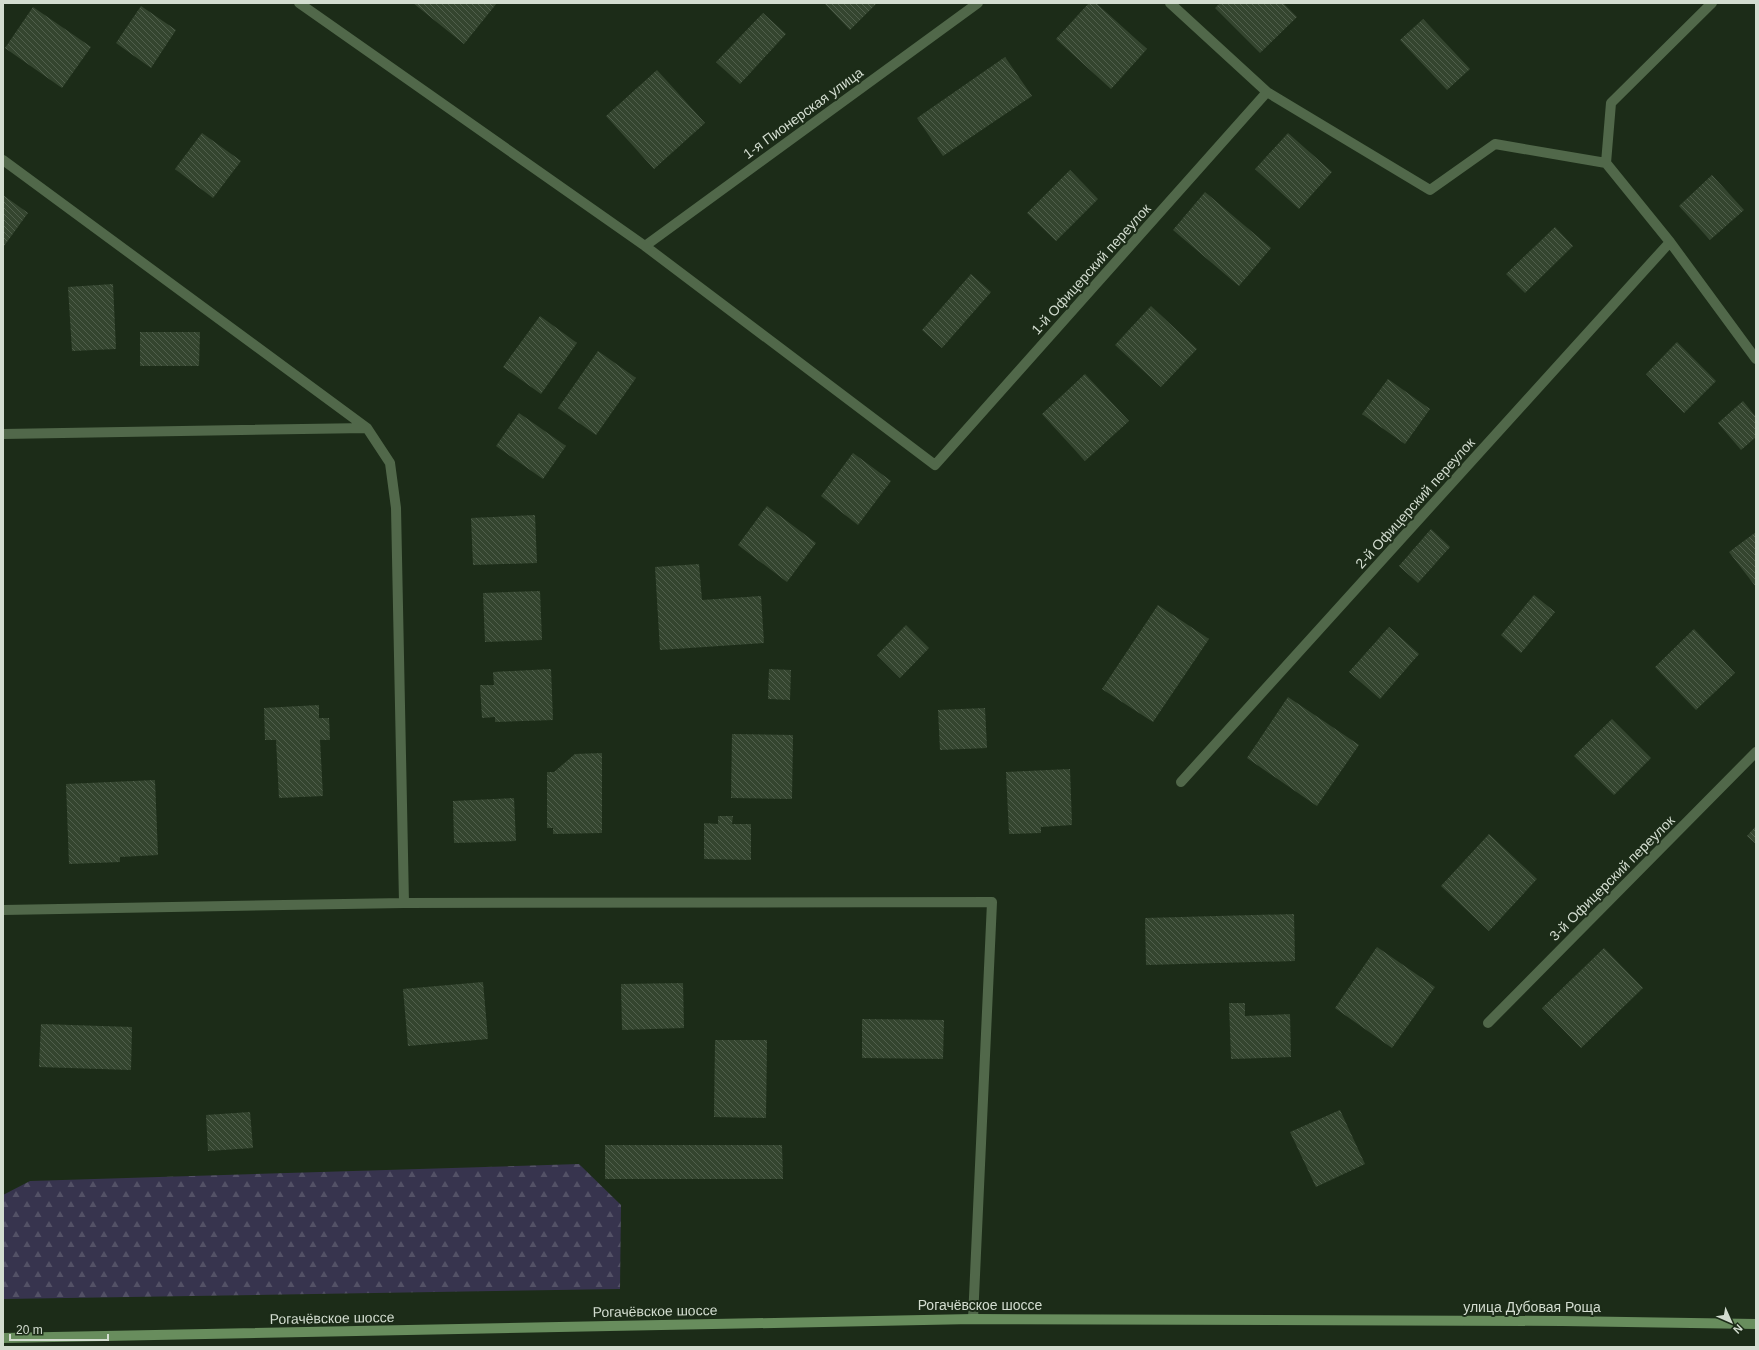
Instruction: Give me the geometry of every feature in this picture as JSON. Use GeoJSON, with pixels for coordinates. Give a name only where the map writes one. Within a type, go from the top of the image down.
{"type":"FeatureCollection","features":[{"type":"Feature","properties":{"kind":"main road","name":"Рогачёвское шоссе"},"geometry":{"type":"LineString","coordinates":[[3,1338],[973,1319],[1309,1320]]}},
{"type":"Feature","properties":{"kind":"main road","name":"улица Дубовая Роща"},"geometry":{"type":"LineString","coordinates":[[1309,1320],[1562,1321],[1756,1324]]}},
{"type":"Feature","properties":{"kind":"street"},"geometry":{"type":"LineString","coordinates":[[299,3],[645,246]]}},
{"type":"Feature","properties":{"kind":"street","name":"1-я Пионерская улица"},"geometry":{"type":"LineString","coordinates":[[645,246],[978,3]]}},
{"type":"Feature","properties":{"kind":"street"},"geometry":{"type":"LineString","coordinates":[[1170,3],[1268,92],[1430,190],[1495,144],[1606,162],[1670,242],[1756,359]]}},
{"type":"Feature","properties":{"kind":"street"},"geometry":{"type":"LineString","coordinates":[[1606,162],[1611,103],[1712,3]]}},
{"type":"Feature","properties":{"kind":"street","name":"1-й Офицерский переулок"},"geometry":{"type":"LineString","coordinates":[[645,246],[935,465],[1268,92]]}},
{"type":"Feature","properties":{"kind":"street"},"geometry":{"type":"LineString","coordinates":[[3,160],[367,428],[390,463],[396,508],[404,902]]}},
{"type":"Feature","properties":{"kind":"street","name":"2-й Офицерский переулок"},"geometry":{"type":"LineString","coordinates":[[1182,782],[1670,242]]}},
{"type":"Feature","properties":{"kind":"street"},"geometry":{"type":"LineString","coordinates":[[3,434],[367,428]]}},
{"type":"Feature","properties":{"kind":"street","name":"3-й Офицерский переулок"},"geometry":{"type":"LineString","coordinates":[[1488,1023],[1756,752]]}},
{"type":"Feature","properties":{"kind":"street"},"geometry":{"type":"LineString","coordinates":[[3,910],[404,902],[992,902],[973,1319]]}},
{"type":"Feature","properties":{"kind":"green space"},"geometry":{"type":"Polygon","coordinates":[[[579,1164],[621,1205],[620,1289],[3,1299],[3,1195],[30,1181],[579,1164]]]}},
{"type":"Feature","properties":{"kind":"building"},"geometry":{"type":"Polygon","coordinates":[[[413,3],[497,3],[464,44],[413,3]]]}},
{"type":"Feature","properties":{"kind":"building"},"geometry":{"type":"Polygon","coordinates":[[[824,3],[877,3],[850,30],[824,3]]]}},
{"type":"Feature","properties":{"kind":"building"},"geometry":{"type":"Polygon","coordinates":[[[1089,3],[1096,3],[1147,49],[1111,89],[1056,39],[1089,3]]]}},
{"type":"Feature","properties":{"kind":"building"},"geometry":{"type":"Polygon","coordinates":[[[1220,3],[1283,3],[1297,17],[1260,53],[1215,8],[1220,3]]]}},
{"type":"Feature","properties":{"kind":"building"},"geometry":{"type":"Polygon","coordinates":[[[141,6],[176,30],[151,68],[116,43],[141,6]]]}},
{"type":"Feature","properties":{"kind":"building"},"geometry":{"type":"Polygon","coordinates":[[[33,7],[91,47],[62,88],[5,48],[33,7]]]}},
{"type":"Feature","properties":{"kind":"building"},"geometry":{"type":"Polygon","coordinates":[[[763,13],[786,34],[740,84],[716,62],[763,13]]]}},
{"type":"Feature","properties":{"kind":"building"},"geometry":{"type":"Polygon","coordinates":[[[1423,19],[1470,69],[1447,90],[1400,40],[1423,19]]]}},
{"type":"Feature","properties":{"kind":"building"},"geometry":{"type":"Polygon","coordinates":[[[1005,57],[1032,96],[943,156],[917,118],[1005,57]]]}},
{"type":"Feature","properties":{"kind":"building"},"geometry":{"type":"Polygon","coordinates":[[[657,70],[705,123],[654,169],[606,116],[657,70]]]}},
{"type":"Feature","properties":{"kind":"building"},"geometry":{"type":"Polygon","coordinates":[[[202,133],[241,161],[213,198],[175,169],[202,133]]]}},
{"type":"Feature","properties":{"kind":"building"},"geometry":{"type":"Polygon","coordinates":[[[1288,133],[1332,172],[1299,209],[1255,169],[1288,133]]]}},
{"type":"Feature","properties":{"kind":"building"},"geometry":{"type":"Polygon","coordinates":[[[1070,170],[1098,199],[1056,241],[1027,213],[1070,170]]]}},
{"type":"Feature","properties":{"kind":"building"},"geometry":{"type":"Polygon","coordinates":[[[1712,175],[1744,210],[1710,240],[1679,206],[1712,175]]]}},
{"type":"Feature","properties":{"kind":"building"},"geometry":{"type":"Polygon","coordinates":[[[1205,192],[1271,248],[1239,286],[1173,230],[1205,192]]]}},
{"type":"Feature","properties":{"kind":"building"},"geometry":{"type":"Polygon","coordinates":[[[3,195],[28,213],[4,246],[3,245],[3,195]]]}},
{"type":"Feature","properties":{"kind":"building"},"geometry":{"type":"Polygon","coordinates":[[[1555,227],[1573,246],[1525,293],[1506,274],[1555,227]]]}},
{"type":"Feature","properties":{"kind":"building"},"geometry":{"type":"Polygon","coordinates":[[[971,274],[991,292],[942,348],[922,330],[971,274]]]}},
{"type":"Feature","properties":{"kind":"building"},"geometry":{"type":"Polygon","coordinates":[[[113,284],[116,349],[72,351],[68,287],[113,284]]]}},
{"type":"Feature","properties":{"kind":"building"},"geometry":{"type":"Polygon","coordinates":[[[1151,306],[1197,349],[1161,387],[1115,345],[1151,306]]]}},
{"type":"Feature","properties":{"kind":"building"},"geometry":{"type":"Polygon","coordinates":[[[540,316],[577,343],[541,394],[503,367],[540,316]]]}},
{"type":"Feature","properties":{"kind":"building"},"geometry":{"type":"Polygon","coordinates":[[[140,332],[200,332],[199,366],[140,366],[140,332]]]}},
{"type":"Feature","properties":{"kind":"building"},"geometry":{"type":"Polygon","coordinates":[[[1677,342],[1716,381],[1684,413],[1646,374],[1677,342]]]}},
{"type":"Feature","properties":{"kind":"building"},"geometry":{"type":"Polygon","coordinates":[[[598,351],[636,378],[596,435],[558,408],[598,351]]]}},
{"type":"Feature","properties":{"kind":"building"},"geometry":{"type":"Polygon","coordinates":[[[1085,374],[1129,421],[1085,461],[1042,414],[1085,374]]]}},
{"type":"Feature","properties":{"kind":"building"},"geometry":{"type":"Polygon","coordinates":[[[1388,379],[1430,409],[1405,444],[1362,414],[1388,379]]]}},
{"type":"Feature","properties":{"kind":"building"},"geometry":{"type":"Polygon","coordinates":[[[1743,401],[1756,417],[1756,437],[1741,450],[1718,423],[1743,401]]]}},
{"type":"Feature","properties":{"kind":"building"},"geometry":{"type":"Polygon","coordinates":[[[519,413],[566,446],[543,479],[496,446],[519,413]]]}},
{"type":"Feature","properties":{"kind":"building"},"geometry":{"type":"Polygon","coordinates":[[[853,453],[891,481],[858,525],[821,496],[853,453]]]}},
{"type":"Feature","properties":{"kind":"building"},"geometry":{"type":"Polygon","coordinates":[[[767,506],[816,543],[787,582],[738,545],[767,506]]]}},
{"type":"Feature","properties":{"kind":"building"},"geometry":{"type":"Polygon","coordinates":[[[535,515],[537,563],[473,565],[471,518],[535,515]]]}},
{"type":"Feature","properties":{"kind":"building"},"geometry":{"type":"Polygon","coordinates":[[[1431,529],[1450,547],[1418,583],[1399,566],[1431,529]]]}},
{"type":"Feature","properties":{"kind":"building"},"geometry":{"type":"Polygon","coordinates":[[[1756,532],[1756,587],[1729,552],[1756,532]]]}},
{"type":"Feature","properties":{"kind":"building"},"geometry":{"type":"Polygon","coordinates":[[[699,564],[702,600],[761,596],[764,643],[660,650],[655,567],[699,564]]]}},
{"type":"Feature","properties":{"kind":"building"},"geometry":{"type":"Polygon","coordinates":[[[540,591],[542,640],[485,642],[483,593],[540,591]]]}},
{"type":"Feature","properties":{"kind":"building"},"geometry":{"type":"Polygon","coordinates":[[[1534,595],[1555,612],[1521,653],[1501,635],[1534,595]]]}},
{"type":"Feature","properties":{"kind":"building"},"geometry":{"type":"Polygon","coordinates":[[[1158,605],[1209,639],[1153,722],[1102,689],[1158,605]]]}},
{"type":"Feature","properties":{"kind":"building"},"geometry":{"type":"Polygon","coordinates":[[[906,625],[929,648],[900,678],[877,655],[906,625]]]}},
{"type":"Feature","properties":{"kind":"building"},"geometry":{"type":"Polygon","coordinates":[[[1389,627],[1419,654],[1380,699],[1349,672],[1389,627]]]}},
{"type":"Feature","properties":{"kind":"building"},"geometry":{"type":"Polygon","coordinates":[[[1694,629],[1735,673],[1696,710],[1655,667],[1694,629]]]}},
{"type":"Feature","properties":{"kind":"building"},"geometry":{"type":"Polygon","coordinates":[[[551,669],[553,720],[495,722],[495,717],[482,718],[480,685],[494,685],[493,672],[551,669]]]}},
{"type":"Feature","properties":{"kind":"building"},"geometry":{"type":"Polygon","coordinates":[[[769,669],[791,670],[790,700],[768,699],[769,669]]]}},
{"type":"Feature","properties":{"kind":"building"},"geometry":{"type":"Polygon","coordinates":[[[1288,697],[1359,745],[1317,806],[1247,758],[1288,697]]]}},
{"type":"Feature","properties":{"kind":"building"},"geometry":{"type":"Polygon","coordinates":[[[319,705],[319,718],[329,718],[330,740],[320,740],[323,796],[279,798],[276,740],[265,740],[264,708],[319,705]]]}},
{"type":"Feature","properties":{"kind":"building"},"geometry":{"type":"Polygon","coordinates":[[[985,708],[987,748],[940,750],[938,710],[985,708]]]}},
{"type":"Feature","properties":{"kind":"building"},"geometry":{"type":"Polygon","coordinates":[[[1612,719],[1651,758],[1614,795],[1574,756],[1612,719]]]}},
{"type":"Feature","properties":{"kind":"building"},"geometry":{"type":"Polygon","coordinates":[[[732,734],[793,735],[792,799],[731,798],[732,734]]]}},
{"type":"Feature","properties":{"kind":"building"},"geometry":{"type":"Polygon","coordinates":[[[602,753],[602,833],[553,834],[553,828],[547,828],[547,772],[554,772],[575,754],[602,753]]]}},
{"type":"Feature","properties":{"kind":"building"},"geometry":{"type":"Polygon","coordinates":[[[1070,769],[1072,825],[1041,827],[1041,833],[1009,834],[1006,772],[1070,769]]]}},
{"type":"Feature","properties":{"kind":"building"},"geometry":{"type":"Polygon","coordinates":[[[155,780],[158,855],[120,857],[120,862],[69,864],[66,784],[155,780]]]}},
{"type":"Feature","properties":{"kind":"building"},"geometry":{"type":"Polygon","coordinates":[[[514,798],[516,841],[454,843],[453,801],[514,798]]]}},
{"type":"Feature","properties":{"kind":"building"},"geometry":{"type":"Polygon","coordinates":[[[718,816],[733,816],[732,824],[751,824],[751,860],[704,859],[704,823],[718,824],[718,816]]]}},
{"type":"Feature","properties":{"kind":"building"},"geometry":{"type":"Polygon","coordinates":[[[1756,826],[1756,844],[1747,836],[1756,826]]]}},
{"type":"Feature","properties":{"kind":"building"},"geometry":{"type":"Polygon","coordinates":[[[1489,834],[1537,879],[1489,931],[1441,886],[1489,834]]]}},
{"type":"Feature","properties":{"kind":"building"},"geometry":{"type":"Polygon","coordinates":[[[1294,914],[1295,961],[1146,965],[1145,918],[1294,914]]]}},
{"type":"Feature","properties":{"kind":"building"},"geometry":{"type":"Polygon","coordinates":[[[1377,947],[1435,987],[1392,1048],[1335,1008],[1377,947]]]}},
{"type":"Feature","properties":{"kind":"building"},"geometry":{"type":"Polygon","coordinates":[[[1604,948],[1643,988],[1581,1048],[1542,1008],[1604,948]]]}},
{"type":"Feature","properties":{"kind":"building"},"geometry":{"type":"Polygon","coordinates":[[[483,982],[488,1039],[408,1046],[403,989],[483,982]]]}},
{"type":"Feature","properties":{"kind":"building"},"geometry":{"type":"Polygon","coordinates":[[[683,983],[684,1028],[622,1030],[621,984],[683,983]]]}},
{"type":"Feature","properties":{"kind":"building"},"geometry":{"type":"Polygon","coordinates":[[[1229,1003],[1245,1003],[1245,1016],[1290,1014],[1291,1057],[1231,1059],[1229,1003]]]}},
{"type":"Feature","properties":{"kind":"building"},"geometry":{"type":"Polygon","coordinates":[[[862,1019],[944,1020],[943,1059],[862,1058],[862,1019]]]}},
{"type":"Feature","properties":{"kind":"building"},"geometry":{"type":"Polygon","coordinates":[[[41,1024],[132,1027],[131,1070],[39,1067],[41,1024]]]}},
{"type":"Feature","properties":{"kind":"building"},"geometry":{"type":"Polygon","coordinates":[[[715,1040],[767,1040],[766,1118],[714,1117],[715,1040]]]}},
{"type":"Feature","properties":{"kind":"building"},"geometry":{"type":"Polygon","coordinates":[[[1340,1110],[1365,1164],[1316,1187],[1290,1132],[1340,1110]]]}},
{"type":"Feature","properties":{"kind":"building"},"geometry":{"type":"Polygon","coordinates":[[[250,1112],[253,1148],[208,1151],[206,1115],[250,1112]]]}},
{"type":"Feature","properties":{"kind":"building"},"geometry":{"type":"Polygon","coordinates":[[[605,1145],[782,1145],[783,1179],[605,1179],[605,1145]]]}}]}
